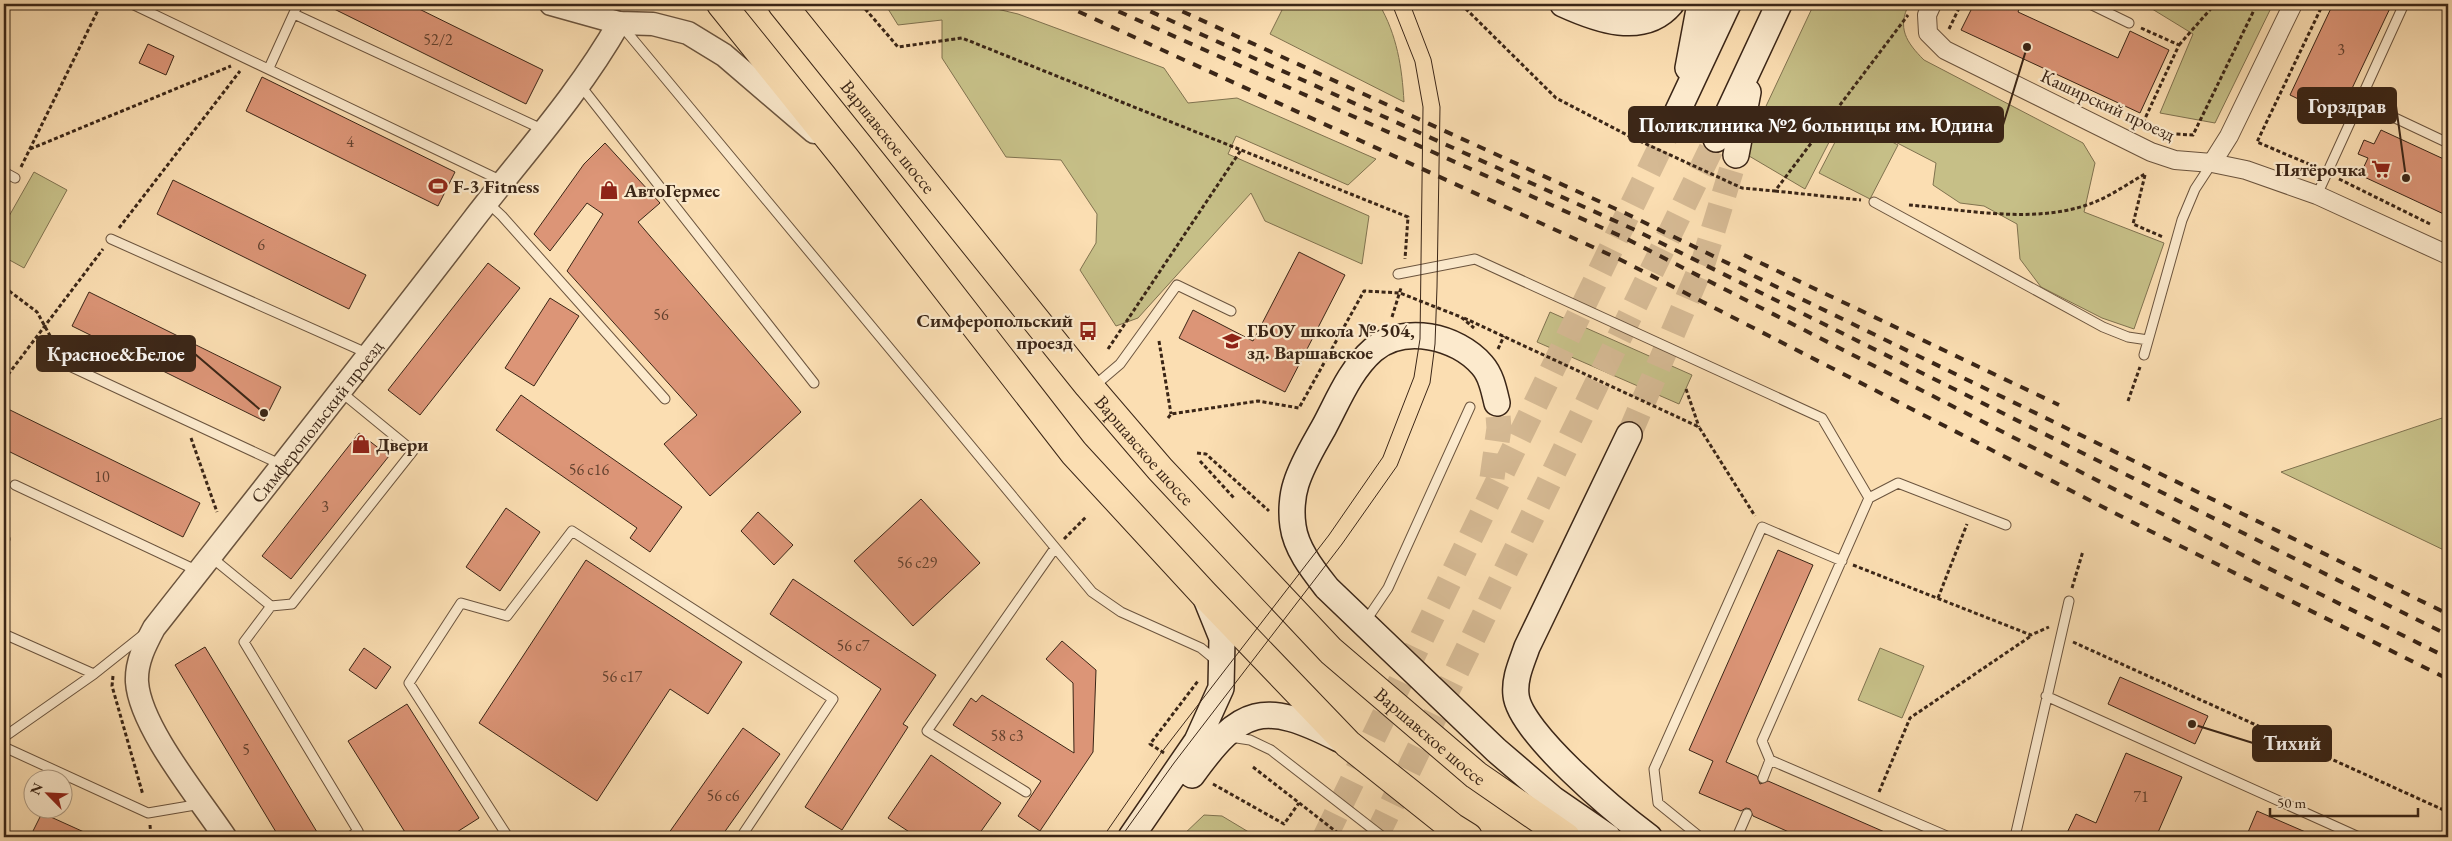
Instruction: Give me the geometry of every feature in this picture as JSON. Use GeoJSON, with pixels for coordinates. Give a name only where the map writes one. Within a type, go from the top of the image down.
{"type":"FeatureCollection","features":[{"type":"Feature","properties":{"kind":"main road"},"geometry":{"type":"LineString","coordinates":[[721,4],[845,158],[1074,453],[1204,594],[1348,744],[1452,827],[1468,837]]}},
{"type":"Feature","properties":{"kind":"main road","name":"Варшавское шоссе"},"geometry":{"type":"LineString","coordinates":[[782,4],[1090,388],[1160,469],[1331,651],[1476,775],[1566,837]]}},
{"type":"Feature","properties":{"kind":"main road"},"geometry":{"type":"LineString","coordinates":[[1563,4],[1601,19],[1624,23],[1650,20],[1666,10],[1671,4]]}},
{"type":"Feature","properties":{"kind":"main road"},"geometry":{"type":"LineString","coordinates":[[1700,4],[1678,110],[1728,4]]}},
{"type":"Feature","properties":{"kind":"main road"},"geometry":{"type":"LineString","coordinates":[[1716,139],[1779,4]]}},
{"type":"Feature","properties":{"kind":"main road"},"geometry":{"type":"LineString","coordinates":[[1736,156],[1755,55]]}},
{"type":"Feature","properties":{"kind":"main road"},"geometry":{"type":"LineString","coordinates":[[1498,403],[1492,383],[1483,366],[1466,349],[1438,338],[1414,335],[1391,341],[1374,349],[1355,369],[1303,465],[1295,486],[1293,527],[1310,565],[1327,588],[1496,750],[1553,799],[1608,837]]}},
{"type":"Feature","properties":{"kind":"main road"},"geometry":{"type":"LineString","coordinates":[[1629,435],[1527,647],[1518,672],[1516,695],[1523,717],[1540,740],[1627,821],[1649,837]]}},
{"type":"Feature","properties":{"kind":"main road"},"geometry":{"type":"LineString","coordinates":[[1131,837],[1197,741],[1221,688],[1222,638],[1204,594]]}},
{"type":"Feature","properties":{"kind":"main road"},"geometry":{"type":"LineString","coordinates":[[1149,837],[1193,773],[1223,735],[1247,719],[1263,714],[1277,715],[1309,723],[1348,744]]}},
{"type":"Feature","properties":{"kind":"street","name":"Каширский проезд"},"geometry":{"type":"LineString","coordinates":[[1932,4],[1927,15],[1928,33],[1945,50],[2151,152],[2175,160],[2212,163],[2246,170],[2317,194],[2448,255]]}},
{"type":"Feature","properties":{"kind":"street"},"geometry":{"type":"LineString","coordinates":[[2212,163],[2229,136],[2293,4]]}},
{"type":"Feature","properties":{"kind":"street"},"geometry":{"type":"LineString","coordinates":[[558,5],[619,23],[653,24],[688,33],[724,55],[845,158]]}},
{"type":"Feature","properties":{"kind":"street","name":"Симферопольский проезд"},"geometry":{"type":"LineString","coordinates":[[225,837],[151,728],[141,704],[137,681],[140,656],[154,628],[341,392],[486,202],[580,85],[619,23]]}},
{"type":"Feature","properties":{"kind":"lane"},"geometry":{"type":"LineString","coordinates":[[132,4],[250,58],[503,181]]}},
{"type":"Feature","properties":{"kind":"lane"},"geometry":{"type":"LineString","coordinates":[[269,68],[298,4]]}},
{"type":"Feature","properties":{"kind":"lane"},"geometry":{"type":"LineString","coordinates":[[2090,4],[2130,23]]}},
{"type":"Feature","properties":{"kind":"lane"},"geometry":{"type":"LineString","coordinates":[[2317,194],[2404,4]]}},
{"type":"Feature","properties":{"kind":"lane"},"geometry":{"type":"LineString","coordinates":[[294,14],[544,130]]}},
{"type":"Feature","properties":{"kind":"lane"},"geometry":{"type":"LineString","coordinates":[[619,23],[1092,592],[1121,612],[1201,648],[1222,665]]}},
{"type":"Feature","properties":{"kind":"lane"},"geometry":{"type":"LineString","coordinates":[[580,85],[814,384]]}},
{"type":"Feature","properties":{"kind":"lane"},"geometry":{"type":"LineString","coordinates":[[2376,109],[2448,142]]}},
{"type":"Feature","properties":{"kind":"lane"},"geometry":{"type":"LineString","coordinates":[[2144,355],[2176,242],[2195,188],[2212,163]]}},
{"type":"Feature","properties":{"kind":"lane"},"geometry":{"type":"LineString","coordinates":[[4,172],[15,178]]}},
{"type":"Feature","properties":{"kind":"lane"},"geometry":{"type":"LineString","coordinates":[[486,202],[502,216],[666,399]]}},
{"type":"Feature","properties":{"kind":"lane"},"geometry":{"type":"LineString","coordinates":[[1874,202],[2103,327],[2128,337],[2148,340]]}},
{"type":"Feature","properties":{"kind":"lane"},"geometry":{"type":"LineString","coordinates":[[111,239],[369,354]]}},
{"type":"Feature","properties":{"kind":"lane"},"geometry":{"type":"LineString","coordinates":[[1401,274],[1475,258],[1822,418],[1869,498]]}},
{"type":"Feature","properties":{"kind":"lane"},"geometry":{"type":"LineString","coordinates":[[1090,388],[1120,364],[1177,284],[1231,311]]}},
{"type":"Feature","properties":{"kind":"lane"},"geometry":{"type":"LineString","coordinates":[[65,364],[282,465]]}},
{"type":"Feature","properties":{"kind":"lane"},"geometry":{"type":"LineString","coordinates":[[15,485],[204,564],[271,606],[292,604],[413,451],[341,392]]}},
{"type":"Feature","properties":{"kind":"lane"},"geometry":{"type":"LineString","coordinates":[[1364,624],[1388,588],[1470,407]]}},
{"type":"Feature","properties":{"kind":"lane"},"geometry":{"type":"LineString","coordinates":[[1949,837],[1770,760],[1762,741],[1869,498],[1898,482],[2006,525]]}},
{"type":"Feature","properties":{"kind":"lane"},"geometry":{"type":"LineString","coordinates":[[1700,837],[1658,803],[1654,769],[1762,527],[1842,561]]}},
{"type":"Feature","properties":{"kind":"lane"},"geometry":{"type":"LineString","coordinates":[[508,837],[410,683],[462,603],[508,616],[572,531],[833,699],[741,837]]}},
{"type":"Feature","properties":{"kind":"lane"},"geometry":{"type":"LineString","coordinates":[[1026,792],[927,731],[1055,548]]}},
{"type":"Feature","properties":{"kind":"lane"},"geometry":{"type":"LineString","coordinates":[[2015,837],[2069,601]]}},
{"type":"Feature","properties":{"kind":"lane"},"geometry":{"type":"LineString","coordinates":[[271,606],[244,642],[358,831],[350,837]]}},
{"type":"Feature","properties":{"kind":"lane"},"geometry":{"type":"LineString","coordinates":[[4,737],[94,674],[154,628]]}},
{"type":"Feature","properties":{"kind":"lane"},"geometry":{"type":"LineString","coordinates":[[4,634],[94,674]]}},
{"type":"Feature","properties":{"kind":"lane"},"geometry":{"type":"LineString","coordinates":[[2046,696],[2359,837]]}},
{"type":"Feature","properties":{"kind":"lane"},"geometry":{"type":"LineString","coordinates":[[1197,741],[1223,735],[1250,740],[1271,750],[1383,837]]}},
{"type":"Feature","properties":{"kind":"lane"},"geometry":{"type":"LineString","coordinates":[[4,747],[148,813],[203,804]]}},
{"type":"Feature","properties":{"kind":"lane"},"geometry":{"type":"LineString","coordinates":[[1763,778],[1770,760]]}},
{"type":"Feature","properties":{"kind":"lane"},"geometry":{"type":"LineString","coordinates":[[1737,837],[1747,814]]}},
{"type":"Feature","properties":{"kind":"path"},"geometry":{"type":"LineString","coordinates":[[4,201],[100,4]]}},
{"type":"Feature","properties":{"kind":"path"},"geometry":{"type":"LineString","coordinates":[[861,4],[898,47],[962,38],[1408,217],[1401,274]]}},
{"type":"Feature","properties":{"kind":"path"},"geometry":{"type":"LineString","coordinates":[[2142,125],[2179,45],[2215,4]]}},
{"type":"Feature","properties":{"kind":"path"},"geometry":{"type":"LineString","coordinates":[[2193,135],[2257,4]]}},
{"type":"Feature","properties":{"kind":"path"},"geometry":{"type":"LineString","coordinates":[[2323,4],[2257,142],[2327,172],[2431,225]]}},
{"type":"Feature","properties":{"kind":"path"},"geometry":{"type":"LineString","coordinates":[[2153,34],[2179,45]]}},
{"type":"Feature","properties":{"kind":"path"},"geometry":{"type":"LineString","coordinates":[[30,149],[250,58]]}},
{"type":"Feature","properties":{"kind":"path"},"geometry":{"type":"LineString","coordinates":[[4,380],[44,325],[250,58]]}},
{"type":"Feature","properties":{"kind":"path"},"geometry":{"type":"LineString","coordinates":[[1108,349],[1241,150]]}},
{"type":"Feature","properties":{"kind":"path"},"geometry":{"type":"LineString","coordinates":[[1774,191],[1874,202],[2006,213],[2059,212],[2095,202],[2145,174],[2133,224],[2176,242]]}},
{"type":"Feature","properties":{"kind":"path"},"geometry":{"type":"LineString","coordinates":[[4,287],[37,312],[65,364]]}},
{"type":"Feature","properties":{"kind":"path"},"geometry":{"type":"LineString","coordinates":[[1168,418],[1171,414],[1258,401],[1299,408],[1364,291],[1400,293],[1461,317],[1699,427]]}},
{"type":"Feature","properties":{"kind":"path"},"geometry":{"type":"LineString","coordinates":[[1461,317],[1476,330]]}},
{"type":"Feature","properties":{"kind":"path"},"geometry":{"type":"LineString","coordinates":[[1491,343],[1499,350],[1504,336]]}},
{"type":"Feature","properties":{"kind":"path"},"geometry":{"type":"LineString","coordinates":[[1158,341],[1171,414]]}},
{"type":"Feature","properties":{"kind":"path"},"geometry":{"type":"LineString","coordinates":[[2128,400],[2144,355]]}},
{"type":"Feature","properties":{"kind":"path"},"geometry":{"type":"LineString","coordinates":[[1686,389],[1699,427],[1762,527]]}},
{"type":"Feature","properties":{"kind":"path"},"geometry":{"type":"LineString","coordinates":[[185,420],[217,512]]}},
{"type":"Feature","properties":{"kind":"path"},"geometry":{"type":"LineString","coordinates":[[1197,453],[1206,454],[1269,511]]}},
{"type":"Feature","properties":{"kind":"path"},"geometry":{"type":"LineString","coordinates":[[1200,461],[1234,498]]}},
{"type":"Feature","properties":{"kind":"path"},"geometry":{"type":"LineString","coordinates":[[1938,598],[1972,512]]}},
{"type":"Feature","properties":{"kind":"path"},"geometry":{"type":"LineString","coordinates":[[1055,548],[1087,516]]}},
{"type":"Feature","properties":{"kind":"path"},"geometry":{"type":"LineString","coordinates":[[2069,601],[2083,551]]}},
{"type":"Feature","properties":{"kind":"path"},"geometry":{"type":"LineString","coordinates":[[1842,561],[2031,635]]}},
{"type":"Feature","properties":{"kind":"path"},"geometry":{"type":"LineString","coordinates":[[1874,805],[1910,718],[2031,635],[2065,619]]}},
{"type":"Feature","properties":{"kind":"path"},"geometry":{"type":"LineString","coordinates":[[2062,636],[2448,812]]}},
{"type":"Feature","properties":{"kind":"path"},"geometry":{"type":"LineString","coordinates":[[118,654],[112,686],[148,813],[151,837]]}},
{"type":"Feature","properties":{"kind":"path"},"geometry":{"type":"LineString","coordinates":[[1150,744],[1201,678]]}},
{"type":"Feature","properties":{"kind":"path"},"geometry":{"type":"LineString","coordinates":[[1253,767],[1343,837]]}},
{"type":"Feature","properties":{"kind":"path"},"geometry":{"type":"LineString","coordinates":[[1209,782],[1284,824],[1299,803]]}},
{"type":"Feature","properties":{"kind":"shaded area"},"geometry":{"type":"Polygon","coordinates":[[[885,4],[976,4],[1018,14],[1164,68],[1188,103],[1237,98],[1376,159],[1348,185],[1236,136],[1228,154],[1369,216],[1362,264],[1265,221],[1251,193],[1138,318],[1116,326],[1080,270],[1096,243],[1097,214],[1061,160],[1006,157],[942,58],[942,20],[898,25],[885,4]]]}},
{"type":"Feature","properties":{"kind":"shaded area"},"geometry":{"type":"Polygon","coordinates":[[[1285,4],[1379,4],[1390,27],[1398,52],[1404,102],[1270,34],[1285,4]]]}},
{"type":"Feature","properties":{"kind":"shaded area"},"geometry":{"type":"Polygon","coordinates":[[[1814,4],[1909,4],[1904,20],[1905,34],[1912,47],[1924,60],[2083,143],[2095,163],[2084,212],[2164,243],[2134,329],[2102,318],[2041,287],[2020,259],[2017,224],[1984,206],[1960,203],[1933,185],[1936,163],[1843,115],[1805,189],[1744,153],[1814,4]]]}},
{"type":"Feature","properties":{"kind":"shaded area"},"geometry":{"type":"Polygon","coordinates":[[[2144,4],[2273,4],[2215,123],[2160,113],[2193,34],[2144,4]]]}},
{"type":"Feature","properties":{"kind":"shaded area"},"geometry":{"type":"Polygon","coordinates":[[[1847,119],[1898,145],[1870,199],[1819,173],[1847,119]]]}},
{"type":"Feature","properties":{"kind":"shaded area"},"geometry":{"type":"Polygon","coordinates":[[[34,172],[67,190],[24,268],[4,257],[4,225],[34,172]]]}},
{"type":"Feature","properties":{"kind":"shaded area"},"geometry":{"type":"Polygon","coordinates":[[[1550,312],[1692,375],[1679,404],[1537,342],[1550,312]]]}},
{"type":"Feature","properties":{"kind":"shaded area"},"geometry":{"type":"Polygon","coordinates":[[[2448,416],[2448,552],[2281,472],[2448,416]]]}},
{"type":"Feature","properties":{"kind":"shaded area"},"geometry":{"type":"Polygon","coordinates":[[[1880,648],[1924,666],[1902,718],[1858,700],[1880,648]]]}},
{"type":"Feature","properties":{"kind":"shaded area"},"geometry":{"type":"Polygon","coordinates":[[[1204,815],[1222,816],[1257,837],[1181,837],[1204,815]]]}},
{"type":"Feature","properties":{"kind":"building"},"geometry":{"type":"Polygon","coordinates":[[[324,4],[409,4],[543,70],[526,104],[324,4]]]}},
{"type":"Feature","properties":{"kind":"building"},"geometry":{"type":"Polygon","coordinates":[[[1974,4],[2021,4],[2018,12],[2118,58],[2130,31],[2169,50],[2140,113],[1961,30],[1974,4]]]}},
{"type":"Feature","properties":{"kind":"building"},"geometry":{"type":"Polygon","coordinates":[[[2333,4],[2392,4],[2338,118],[2290,95],[2333,4]]]}},
{"type":"Feature","properties":{"kind":"building"},"geometry":{"type":"Polygon","coordinates":[[[148,44],[174,56],[166,75],[139,63],[148,44]]]}},
{"type":"Feature","properties":{"kind":"building"},"geometry":{"type":"Polygon","coordinates":[[[262,77],[455,172],[438,206],[246,111],[262,77]]]}},
{"type":"Feature","properties":{"kind":"building"},"geometry":{"type":"Polygon","coordinates":[[[2381,130],[2448,161],[2448,216],[2360,175],[2368,158],[2358,154],[2364,140],[2374,144],[2381,130]]]}},
{"type":"Feature","properties":{"kind":"building"},"geometry":{"type":"Polygon","coordinates":[[[605,143],[660,203],[638,222],[801,412],[710,496],[664,444],[697,415],[567,271],[603,214],[587,203],[550,251],[534,234],[584,164],[605,143]]]}},
{"type":"Feature","properties":{"kind":"building"},"geometry":{"type":"Polygon","coordinates":[[[173,180],[366,275],[349,309],[157,214],[173,180]]]}},
{"type":"Feature","properties":{"kind":"building"},"geometry":{"type":"Polygon","coordinates":[[[1299,252],[1345,275],[1285,392],[1179,338],[1193,310],[1253,341],[1299,252]]]}},
{"type":"Feature","properties":{"kind":"building"},"geometry":{"type":"Polygon","coordinates":[[[488,263],[520,288],[420,415],[388,390],[488,263]]]}},
{"type":"Feature","properties":{"kind":"building"},"geometry":{"type":"Polygon","coordinates":[[[89,292],[281,387],[264,421],[72,326],[89,292]]]}},
{"type":"Feature","properties":{"kind":"building"},"geometry":{"type":"Polygon","coordinates":[[[550,298],[579,316],[534,386],[505,368],[550,298]]]}},
{"type":"Feature","properties":{"kind":"building"},"geometry":{"type":"Polygon","coordinates":[[[521,395],[682,507],[650,552],[630,538],[637,528],[496,430],[521,395]]]}},
{"type":"Feature","properties":{"kind":"building"},"geometry":{"type":"Polygon","coordinates":[[[8,409],[200,503],[183,537],[4,449],[4,417],[8,409]]]}},
{"type":"Feature","properties":{"kind":"building"},"geometry":{"type":"Polygon","coordinates":[[[359,433],[389,456],[291,579],[262,556],[359,433]]]}},
{"type":"Feature","properties":{"kind":"building"},"geometry":{"type":"Polygon","coordinates":[[[921,499],[980,563],[913,626],[854,561],[921,499]]]}},
{"type":"Feature","properties":{"kind":"building"},"geometry":{"type":"Polygon","coordinates":[[[506,508],[540,532],[500,591],[466,567],[506,508]]]}},
{"type":"Feature","properties":{"kind":"building"},"geometry":{"type":"Polygon","coordinates":[[[758,512],[793,545],[774,565],[741,531],[758,512]]]}},
{"type":"Feature","properties":{"kind":"building"},"geometry":{"type":"Polygon","coordinates":[[[1778,550],[1813,565],[1726,762],[1757,776],[1760,784],[1768,781],[1896,837],[1800,837],[1753,816],[1750,809],[1746,808],[1741,811],[1699,793],[1713,761],[1689,750],[1778,550]]]}},
{"type":"Feature","properties":{"kind":"building"},"geometry":{"type":"Polygon","coordinates":[[[586,560],[742,662],[708,714],[670,689],[597,801],[479,723],[586,560]]]}},
{"type":"Feature","properties":{"kind":"building"},"geometry":{"type":"Polygon","coordinates":[[[793,579],[936,675],[903,724],[908,727],[842,830],[805,807],[881,689],[770,614],[793,579]]]}},
{"type":"Feature","properties":{"kind":"building"},"geometry":{"type":"Polygon","coordinates":[[[1062,641],[1096,670],[1093,752],[1040,831],[1018,816],[1041,781],[953,725],[971,698],[976,702],[982,695],[1074,753],[1073,683],[1046,659],[1062,641]]]}},
{"type":"Feature","properties":{"kind":"building"},"geometry":{"type":"Polygon","coordinates":[[[205,647],[317,832],[309,837],[279,837],[175,665],[205,647]]]}},
{"type":"Feature","properties":{"kind":"building"},"geometry":{"type":"Polygon","coordinates":[[[364,648],[391,667],[376,689],[349,670],[364,648]]]}},
{"type":"Feature","properties":{"kind":"building"},"geometry":{"type":"Polygon","coordinates":[[[2120,677],[2208,716],[2195,744],[2108,704],[2120,677]]]}},
{"type":"Feature","properties":{"kind":"building"},"geometry":{"type":"Polygon","coordinates":[[[407,704],[479,818],[449,837],[408,837],[348,741],[407,704]]]}},
{"type":"Feature","properties":{"kind":"building"},"geometry":{"type":"Polygon","coordinates":[[[743,728],[780,754],[721,837],[666,837],[743,728]]]}},
{"type":"Feature","properties":{"kind":"building"},"geometry":{"type":"Polygon","coordinates":[[[2126,753],[2182,777],[2156,837],[2065,837],[2076,814],[2096,823],[2126,753]]]}},
{"type":"Feature","properties":{"kind":"building"},"geometry":{"type":"Polygon","coordinates":[[[931,755],[1001,803],[977,837],[917,837],[888,818],[931,755]]]}},
{"type":"Feature","properties":{"kind":"building"},"geometry":{"type":"Polygon","coordinates":[[[2257,811],[2317,837],[2246,837],[2257,811]]]}},
{"type":"Feature","properties":{"kind":"building"},"geometry":{"type":"Polygon","coordinates":[[[40,818],[53,818],[95,837],[30,837],[40,818]]]}},
{"type":"Feature","properties":{"kind":"tunnel"},"geometry":{"type":"LineString","coordinates":[[1325,837],[1675,117]]}},
{"type":"Feature","properties":{"kind":"tunnel"},"geometry":{"type":"LineString","coordinates":[[1376,837],[1716,139]]}},
{"type":"Feature","properties":{"kind":"tunnel"},"geometry":{"type":"LineString","coordinates":[[1629,435],[1704,260],[1736,155]]}},
{"type":"Feature","properties":{"kind":"tunnel"},"geometry":{"type":"LineString","coordinates":[[1492,478],[1499,428],[1497,403]]}},
{"type":"Feature","properties":{"kind":"tram line"},"geometry":{"type":"LineString","coordinates":[[1103,837],[1161,753],[1329,535],[1383,457],[1414,377],[1420,339],[1423,107],[1415,62],[1392,4]]}},
{"type":"Feature","properties":{"kind":"tram line"},"geometry":{"type":"LineString","coordinates":[[1121,837],[1174,763],[1342,544],[1397,466],[1430,383],[1435,344],[1440,107],[1431,59],[1410,4]]}},
{"type":"Feature","properties":{"kind":"railway"},"geometry":{"type":"LineString","coordinates":[[1062,4],[1619,259],[2138,525],[2448,679]]}},
{"type":"Feature","properties":{"kind":"railway"},"geometry":{"type":"LineString","coordinates":[[1102,4],[1625,238],[2260,564],[2448,658]]}},
{"type":"Feature","properties":{"kind":"railway"},"geometry":{"type":"LineString","coordinates":[[1134,4],[1633,229],[2448,635]]}},
{"type":"Feature","properties":{"kind":"railway"},"geometry":{"type":"LineString","coordinates":[[1166,4],[1627,214],[2448,614]]}},
{"type":"Feature","properties":{"kind":"railway"},"geometry":{"type":"LineString","coordinates":[[1744,255],[2059,405]]}},
{"type":"Feature","properties":{"kind":"place","name":"Поликлиника №2 больницы им. Юдина"},"geometry":{"type":"Point","coordinates":[2027,47]}},
{"type":"Feature","properties":{"kind":"place","name":"Пятёрочка"},"geometry":{"type":"Point","coordinates":[2381,169]}},
{"type":"Feature","properties":{"kind":"place","name":"Горздрав"},"geometry":{"type":"Point","coordinates":[2406,178]}},
{"type":"Feature","properties":{"kind":"place","name":"F-3 Fitness"},"geometry":{"type":"Point","coordinates":[438,186]}},
{"type":"Feature","properties":{"kind":"place","name":"АвтоГермес"},"geometry":{"type":"Point","coordinates":[609,190]}},
{"type":"Feature","properties":{"kind":"place","name":"Симферопольский проезд"},"geometry":{"type":"Point","coordinates":[1088,331]}},
{"type":"Feature","properties":{"kind":"place","name":"ГБОУ школа № 504, зд. Варшавское"},"geometry":{"type":"Point","coordinates":[1232,341]}},
{"type":"Feature","properties":{"kind":"place","name":"Красное&Белое"},"geometry":{"type":"Point","coordinates":[264,413]}},
{"type":"Feature","properties":{"kind":"place","name":"Двери"},"geometry":{"type":"Point","coordinates":[361,444]}},
{"type":"Feature","properties":{"kind":"place","name":"Тихий"},"geometry":{"type":"Point","coordinates":[2192,724]}}]}
